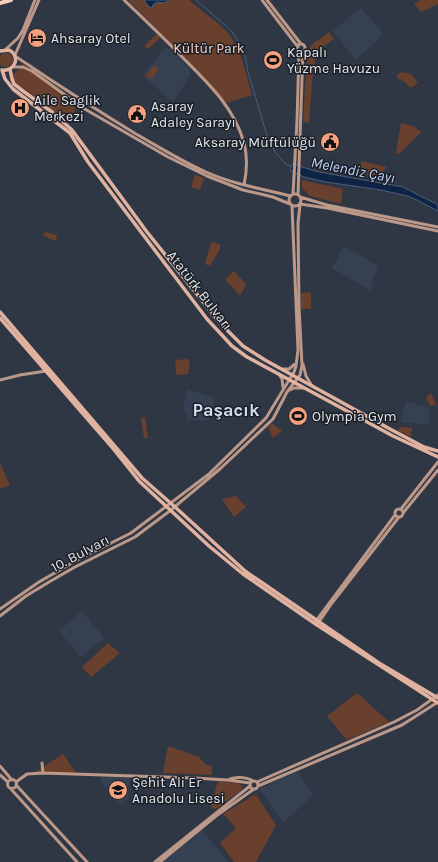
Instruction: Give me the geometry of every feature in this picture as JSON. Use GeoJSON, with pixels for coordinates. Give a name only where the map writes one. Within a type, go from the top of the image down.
{"type":"FeatureCollection","features":[{"type":"Feature","properties":{"kind":"highway"},"geometry":{"type":"LineString","coordinates":[[0,3],[11,0]]}},
{"type":"Feature","properties":{"kind":"main road"},"geometry":{"type":"LineString","coordinates":[[2,49],[18,38],[23,30],[35,0]]}},
{"type":"Feature","properties":{"kind":"main road"},"geometry":{"type":"LineString","coordinates":[[12,68],[16,63],[15,55],[38,0]]}},
{"type":"Feature","properties":{"kind":"main road"},"geometry":{"type":"LineString","coordinates":[[124,0],[187,61],[226,105],[238,127],[244,143],[247,166],[244,185]]}},
{"type":"Feature","properties":{"kind":"main road"},"geometry":{"type":"LineString","coordinates":[[262,0],[299,46]]}},
{"type":"Feature","properties":{"kind":"main road"},"geometry":{"type":"LineString","coordinates":[[267,0],[301,51],[299,167],[299,196],[301,201],[298,223],[299,307],[302,362],[306,376],[314,387]]}},
{"type":"Feature","properties":{"kind":"main road"},"geometry":{"type":"LineString","coordinates":[[291,205],[289,199],[292,195],[295,163],[299,70],[301,51],[305,46],[299,46]]}},
{"type":"Feature","properties":{"kind":"main road"},"geometry":{"type":"LineString","coordinates":[[2,49],[11,51],[82,100],[166,152],[206,172],[244,185],[299,196],[327,205],[438,227]]}},
{"type":"Feature","properties":{"kind":"main road"},"geometry":{"type":"LineString","coordinates":[[1,70],[23,67],[32,71],[98,118],[186,166],[231,185],[296,207],[300,204],[327,208],[438,231]]}},
{"type":"Feature","properties":{"kind":"main road","name":"Atatürk Bulvarı"},"geometry":{"type":"LineString","coordinates":[[12,68],[12,79],[14,84],[52,112],[72,130],[147,232],[220,323],[243,346],[282,370],[390,429],[424,446],[438,451]]}},
{"type":"Feature","properties":{"kind":"main road","name":"Atatürk Bulvarı"},"geometry":{"type":"LineString","coordinates":[[1,70],[5,79],[13,89],[70,134],[88,162],[218,332],[232,346],[247,357],[289,380],[393,436],[438,457]]}},
{"type":"Feature","properties":{"kind":"main road","name":"10. Bulvarı"},"geometry":{"type":"LineString","coordinates":[[0,609],[39,582],[131,533],[209,474],[266,418],[292,375],[298,350],[291,205]]}},
{"type":"Feature","properties":{"kind":"main road"},"geometry":{"type":"LineString","coordinates":[[0,312],[142,478],[245,571],[317,623],[380,663],[437,696]]}},
{"type":"Feature","properties":{"kind":"main road"},"geometry":{"type":"LineString","coordinates":[[0,318],[111,446],[139,481],[209,546],[243,574],[438,703],[402,725],[258,786],[216,816],[160,862]]}},
{"type":"Feature","properties":{"kind":"main road","name":"10. Bulvarı"},"geometry":{"type":"LineString","coordinates":[[0,616],[26,596],[49,582],[75,567],[135,537],[175,507],[221,468],[272,419],[287,392],[297,378],[301,370],[302,362]]}},
{"type":"Feature","properties":{"kind":"main road"},"geometry":{"type":"LineString","coordinates":[[282,370],[292,368],[296,363]]}},
{"type":"Feature","properties":{"kind":"main road"},"geometry":{"type":"LineString","coordinates":[[0,380],[20,375],[46,372]]}},
{"type":"Feature","properties":{"kind":"main road"},"geometry":{"type":"LineString","coordinates":[[277,373],[283,382],[282,390]]}},
{"type":"Feature","properties":{"kind":"main road"},"geometry":{"type":"LineString","coordinates":[[287,392],[294,388],[304,388]]}},
{"type":"Feature","properties":{"kind":"main road"},"geometry":{"type":"LineString","coordinates":[[317,623],[395,515],[396,510],[401,509],[438,462]]}},
{"type":"Feature","properties":{"kind":"main road"},"geometry":{"type":"LineString","coordinates":[[317,623],[399,517],[438,470]]}},
{"type":"Feature","properties":{"kind":"main road"},"geometry":{"type":"LineString","coordinates":[[401,509],[403,513]]}},
{"type":"Feature","properties":{"kind":"main road"},"geometry":{"type":"LineString","coordinates":[[395,515],[399,517]]}},
{"type":"Feature","properties":{"kind":"main road"},"geometry":{"type":"LineString","coordinates":[[155,862],[252,783],[394,722],[417,710],[437,696]]}},
{"type":"Feature","properties":{"kind":"main road"},"geometry":{"type":"LineString","coordinates":[[42,763],[43,773]]}},
{"type":"Feature","properties":{"kind":"main road"},"geometry":{"type":"LineString","coordinates":[[0,766],[87,862]]}},
{"type":"Feature","properties":{"kind":"main road"},"geometry":{"type":"LineString","coordinates":[[8,782],[15,782],[27,774],[43,773],[228,780],[231,778],[248,778],[254,789]]}},
{"type":"Feature","properties":{"kind":"main road"},"geometry":{"type":"LineString","coordinates":[[0,775],[8,782],[8,786],[77,862]]}},
{"type":"Feature","properties":{"kind":"main road"},"geometry":{"type":"LineString","coordinates":[[11,789],[14,788],[15,782]]}},
{"type":"Feature","properties":{"kind":"main road"},"geometry":{"type":"LineString","coordinates":[[252,783],[258,786]]}},
{"type":"Feature","properties":{"kind":"shaded area"},"geometry":{"type":"Polygon","coordinates":[[[361,8],[384,34],[356,60],[332,31],[361,8]]]}},
{"type":"Feature","properties":{"kind":"shaded area"},"geometry":{"type":"Polygon","coordinates":[[[168,48],[190,69],[191,73],[173,103],[143,75],[164,49],[168,48]]]}},
{"type":"Feature","properties":{"kind":"shaded area"},"geometry":{"type":"Polygon","coordinates":[[[344,246],[378,266],[373,279],[371,291],[332,268],[344,246]]]}},
{"type":"Feature","properties":{"kind":"shaded area"},"geometry":{"type":"Polygon","coordinates":[[[187,389],[215,398],[209,420],[187,421],[186,414],[183,410],[187,389]]]}},
{"type":"Feature","properties":{"kind":"shaded area"},"geometry":{"type":"Polygon","coordinates":[[[407,401],[430,408],[428,425],[400,422],[407,401]]]}},
{"type":"Feature","properties":{"kind":"shaded area"},"geometry":{"type":"Polygon","coordinates":[[[82,611],[104,638],[81,657],[59,631],[82,611]]]}},
{"type":"Feature","properties":{"kind":"shaded area"},"geometry":{"type":"Polygon","coordinates":[[[297,771],[314,795],[283,822],[259,789],[297,771]]]}},
{"type":"Feature","properties":{"kind":"shaded area","name":"Şehit Ali Er Anadolu Lisesi"},"geometry":{"type":"Polygon","coordinates":[[[101,776],[130,778],[128,799],[120,804],[100,782],[101,776]]]}},
{"type":"Feature","properties":{"kind":"shaded area"},"geometry":{"type":"Polygon","coordinates":[[[202,830],[228,862],[163,862],[202,830]]]}},
{"type":"Feature","properties":{"kind":"green space","name":"Kültür Park"},"geometry":{"type":"Polygon","coordinates":[[[128,0],[189,0],[218,23],[232,39],[243,62],[252,95],[226,103],[197,70],[128,0]]]}},
{"type":"Feature","properties":{"kind":"green space"},"geometry":{"type":"Polygon","coordinates":[[[421,0],[438,0],[438,4],[421,12],[415,3],[421,0]]]}},
{"type":"Feature","properties":{"kind":"green space"},"geometry":{"type":"Polygon","coordinates":[[[329,32],[334,39],[318,50],[316,54],[312,81],[309,123],[303,122],[307,53],[311,45],[329,32]]]}},
{"type":"Feature","properties":{"kind":"green space"},"geometry":{"type":"Polygon","coordinates":[[[157,34],[160,38],[148,49],[144,46],[157,34]]]}},
{"type":"Feature","properties":{"kind":"green space"},"geometry":{"type":"Polygon","coordinates":[[[3,53],[9,53],[13,57],[13,63],[9,67],[3,67],[-1,63],[-1,57],[3,53]]]}},
{"type":"Feature","properties":{"kind":"green space"},"geometry":{"type":"Polygon","coordinates":[[[23,64],[71,97],[75,108],[73,119],[64,119],[15,82],[11,77],[23,64]]]}},
{"type":"Feature","properties":{"kind":"green space"},"geometry":{"type":"Polygon","coordinates":[[[154,65],[159,70],[150,80],[145,76],[154,65]]]}},
{"type":"Feature","properties":{"kind":"green space"},"geometry":{"type":"Polygon","coordinates":[[[402,72],[411,74],[418,83],[411,88],[405,82],[397,78],[397,75],[402,72]]]}},
{"type":"Feature","properties":{"kind":"green space"},"geometry":{"type":"Polygon","coordinates":[[[401,123],[413,126],[421,132],[399,154],[396,153],[401,123]]]}},
{"type":"Feature","properties":{"kind":"green space"},"geometry":{"type":"Polygon","coordinates":[[[361,161],[387,167],[379,176],[359,173],[361,161]]]}},
{"type":"Feature","properties":{"kind":"green space"},"geometry":{"type":"Polygon","coordinates":[[[195,175],[204,178],[200,190],[191,187],[195,175]]]}},
{"type":"Feature","properties":{"kind":"green space"},"geometry":{"type":"Polygon","coordinates":[[[302,180],[343,189],[341,204],[310,196],[302,188],[302,180]]]}},
{"type":"Feature","properties":{"kind":"green space"},"geometry":{"type":"Polygon","coordinates":[[[45,232],[57,235],[56,241],[43,236],[45,232]]]}},
{"type":"Feature","properties":{"kind":"green space"},"geometry":{"type":"Polygon","coordinates":[[[211,242],[220,244],[220,249],[210,266],[205,264],[211,242]]]}},
{"type":"Feature","properties":{"kind":"green space"},"geometry":{"type":"Polygon","coordinates":[[[234,271],[246,284],[240,296],[225,279],[234,271]]]}},
{"type":"Feature","properties":{"kind":"green space"},"geometry":{"type":"Polygon","coordinates":[[[311,292],[311,309],[301,309],[301,293],[311,292]]]}},
{"type":"Feature","properties":{"kind":"green space"},"geometry":{"type":"Polygon","coordinates":[[[188,359],[190,361],[188,374],[176,375],[175,360],[188,359]]]}},
{"type":"Feature","properties":{"kind":"green space"},"geometry":{"type":"Polygon","coordinates":[[[431,393],[436,405],[430,406],[426,397],[431,393]]]}},
{"type":"Feature","properties":{"kind":"green space"},"geometry":{"type":"Polygon","coordinates":[[[145,417],[148,438],[144,438],[141,418],[145,417]]]}},
{"type":"Feature","properties":{"kind":"green space"},"geometry":{"type":"Polygon","coordinates":[[[272,423],[282,431],[273,438],[268,427],[272,423]]]}},
{"type":"Feature","properties":{"kind":"green space"},"geometry":{"type":"Polygon","coordinates":[[[400,427],[412,428],[411,437],[397,430],[400,427]]]}},
{"type":"Feature","properties":{"kind":"green space"},"geometry":{"type":"Polygon","coordinates":[[[0,463],[10,485],[0,489],[0,463]]]}},
{"type":"Feature","properties":{"kind":"green space"},"geometry":{"type":"Polygon","coordinates":[[[236,496],[246,507],[234,517],[222,499],[236,496]]]}},
{"type":"Feature","properties":{"kind":"green space"},"geometry":{"type":"Polygon","coordinates":[[[108,643],[120,653],[91,677],[82,667],[108,643]]]}},
{"type":"Feature","properties":{"kind":"green space"},"geometry":{"type":"Polygon","coordinates":[[[357,693],[389,722],[347,740],[327,716],[357,693]]]}},
{"type":"Feature","properties":{"kind":"green space"},"geometry":{"type":"Polygon","coordinates":[[[168,746],[199,757],[204,763],[212,767],[212,775],[163,773],[168,746]]]}},
{"type":"Feature","properties":{"kind":"green space"},"geometry":{"type":"Polygon","coordinates":[[[63,754],[76,773],[34,773],[63,754]]]}},
{"type":"Feature","properties":{"kind":"green space"},"geometry":{"type":"Polygon","coordinates":[[[218,781],[238,783],[242,786],[242,789],[218,808],[212,809],[211,805],[218,781]]]}},
{"type":"Feature","properties":{"kind":"green space"},"geometry":{"type":"Polygon","coordinates":[[[254,795],[257,796],[276,825],[256,862],[234,862],[220,843],[236,828],[223,814],[254,795]]]}},
{"type":"Feature","properties":{"kind":"water"},"geometry":{"type":"Polygon","coordinates":[[[144,0],[170,0],[164,3],[157,2],[152,8],[148,6],[144,0]]]}},
{"type":"Feature","properties":{"kind":"water"},"geometry":{"type":"Polygon","coordinates":[[[292,164],[319,172],[403,187],[438,205],[438,211],[407,196],[304,177],[290,170],[292,164]]]}},
{"type":"Feature","properties":{"kind":"waterway","name":"Melendiz Çayı"},"geometry":{"type":"LineString","coordinates":[[196,0],[233,33],[241,46],[267,136],[279,157],[291,167]]}},
{"type":"Feature","properties":{"kind":"place","name":"Ahsaray Otel"},"geometry":{"type":"Point","coordinates":[37,38]}},
{"type":"Feature","properties":{"kind":"place","name":"Kapalı Yüzme Havuzu"},"geometry":{"type":"Point","coordinates":[273,60]}},
{"type":"Feature","properties":{"kind":"place","name":"Aile Saglik Merkezi"},"geometry":{"type":"Point","coordinates":[20,108]}},
{"type":"Feature","properties":{"kind":"place","name":"Asaray Adaley Sarayı"},"geometry":{"type":"Point","coordinates":[137,114]}},
{"type":"Feature","properties":{"kind":"place","name":"Aksaray Müftülüğü"},"geometry":{"type":"Point","coordinates":[330,142]}},
{"type":"Feature","properties":{"kind":"place","name":"Olympia Gym"},"geometry":{"type":"Point","coordinates":[298,416]}},
{"type":"Feature","properties":{"kind":"place","name":"Şehit Ali Er Anadolu Lisesi"},"geometry":{"type":"Point","coordinates":[118,790]}},
{"type":"Feature","properties":{"kind":"district","name":"Paşacık"},"geometry":{"type":"Point","coordinates":[226,410]}}]}
